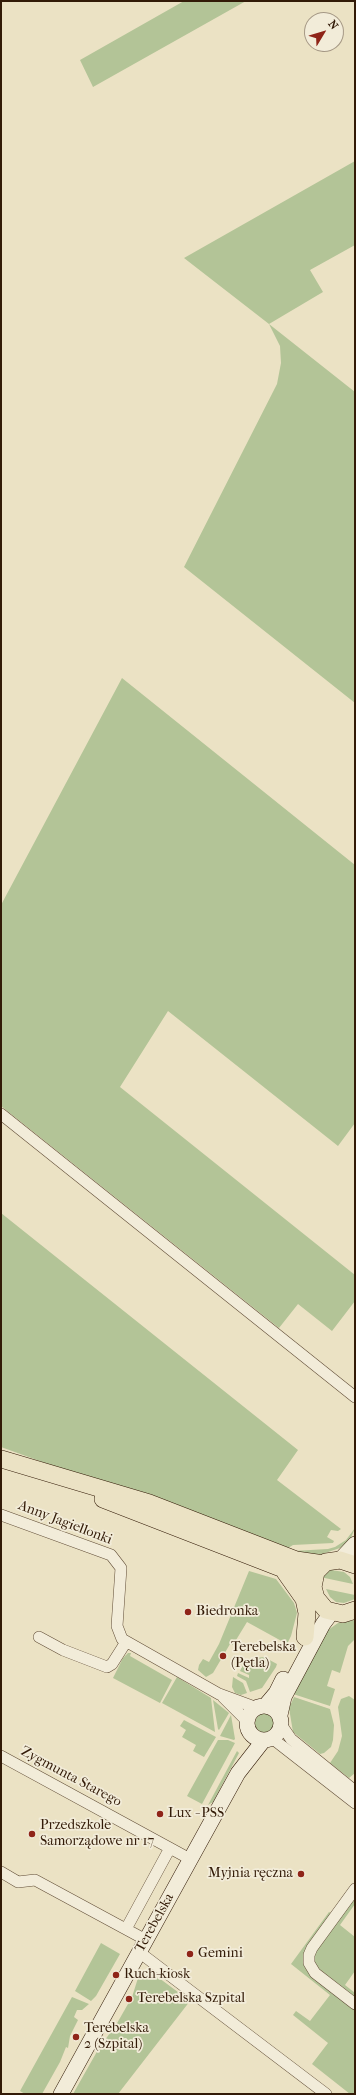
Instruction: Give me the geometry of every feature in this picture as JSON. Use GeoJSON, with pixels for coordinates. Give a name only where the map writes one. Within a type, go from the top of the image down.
{"type":"FeatureCollection","features":[{"type":"Feature","properties":{"kind":"main road"},"geometry":{"type":"LineString","coordinates":[[3,1460],[149,1503],[296,1560],[340,1563]]}},
{"type":"Feature","properties":{"kind":"main road"},"geometry":{"type":"LineString","coordinates":[[3,1460],[284,1570],[313,1583]]}},
{"type":"Feature","properties":{"kind":"main road"},"geometry":{"type":"LineString","coordinates":[[340,1563],[316,1572],[313,1583],[314,1594],[326,1609],[343,1614],[355,1610]]}},
{"type":"Feature","properties":{"kind":"main road"},"geometry":{"type":"LineString","coordinates":[[284,1570],[304,1599],[307,1613],[305,1637]]}},
{"type":"Feature","properties":{"kind":"street"},"geometry":{"type":"LineString","coordinates":[[1,1114],[355,1397]]}},
{"type":"Feature","properties":{"kind":"street","name":"Anny Jagiellonki"},"geometry":{"type":"LineString","coordinates":[[1,1515],[111,1555],[121,1568],[117,1626],[120,1636],[126,1642]]}},
{"type":"Feature","properties":{"kind":"street"},"geometry":{"type":"LineString","coordinates":[[340,1563],[355,1544]]}},
{"type":"Feature","properties":{"kind":"street"},"geometry":{"type":"LineString","coordinates":[[248,1727],[250,1713],[261,1707],[276,1693],[305,1637],[326,1609]]}},
{"type":"Feature","properties":{"kind":"street"},"geometry":{"type":"LineString","coordinates":[[268,1740],[278,1734],[284,1697],[323,1624],[326,1609]]}},
{"type":"Feature","properties":{"kind":"street"},"geometry":{"type":"LineString","coordinates":[[39,1637],[63,1650],[107,1667],[112,1664],[126,1642],[219,1694],[261,1707],[273,1708],[291,1739],[355,1791]]}},
{"type":"Feature","properties":{"kind":"street"},"geometry":{"type":"LineString","coordinates":[[219,1694],[248,1727],[256,1739],[268,1740],[355,1803]]}},
{"type":"Feature","properties":{"kind":"street","name":"Terebelska"},"geometry":{"type":"LineString","coordinates":[[238,1773],[248,1727]]}},
{"type":"Feature","properties":{"kind":"street","name":"Terebelska"},"geometry":{"type":"LineString","coordinates":[[61,2094],[238,1773],[268,1740]]}},
{"type":"Feature","properties":{"kind":"street","name":"Zygmunta Starego"},"geometry":{"type":"LineString","coordinates":[[1,1756],[190,1859]]}},
{"type":"Feature","properties":{"kind":"street"},"geometry":{"type":"LineString","coordinates":[[126,1929],[170,1848]]}},
{"type":"Feature","properties":{"kind":"street"},"geometry":{"type":"LineString","coordinates":[[1,1872],[18,1882],[34,1880],[126,1929],[143,1946],[326,2094]]}},
{"type":"Feature","properties":{"kind":"street"},"geometry":{"type":"LineString","coordinates":[[355,1889],[312,1948],[309,1955],[309,1963],[315,1973],[355,2004]]}},
{"type":"Feature","properties":{"kind":"green space"},"geometry":{"type":"Polygon","coordinates":[[[184,1],[246,1],[93,87],[80,60],[184,1]]]}},
{"type":"Feature","properties":{"kind":"green space"},"geometry":{"type":"Polygon","coordinates":[[[355,161],[355,245],[310,270],[323,292],[269,324],[184,258],[355,161]]]}},
{"type":"Feature","properties":{"kind":"green space"},"geometry":{"type":"Polygon","coordinates":[[[269,324],[355,392],[355,703],[184,567],[277,384],[281,363],[280,346],[269,324]]]}},
{"type":"Feature","properties":{"kind":"green space"},"geometry":{"type":"Polygon","coordinates":[[[122,678],[355,865],[355,1123],[338,1146],[168,1011],[120,1087],[355,1275],[355,1301],[332,1331],[298,1304],[279,1328],[1,1106],[1,905],[122,678]]]}},
{"type":"Feature","properties":{"kind":"green space"},"geometry":{"type":"Polygon","coordinates":[[[1,1213],[298,1450],[277,1480],[341,1529],[338,1531],[331,1530],[327,1537],[334,1541],[333,1543],[293,1545],[285,1550],[1,1447],[1,1213]]]}},
{"type":"Feature","properties":{"kind":"green space"},"geometry":{"type":"Polygon","coordinates":[[[355,1528],[350,1540],[340,1548],[316,1556],[293,1551],[328,1549],[335,1547],[346,1540],[355,1528]]]}},
{"type":"Feature","properties":{"kind":"green space"},"geometry":{"type":"Polygon","coordinates":[[[331,1570],[344,1572],[350,1577],[353,1584],[320,1577],[331,1570]]]}},
{"type":"Feature","properties":{"kind":"green space"},"geometry":{"type":"Polygon","coordinates":[[[249,1571],[276,1579],[294,1603],[297,1613],[291,1636],[287,1644],[247,1622],[233,1645],[230,1644],[213,1673],[206,1677],[198,1670],[199,1665],[203,1659],[209,1662],[219,1644],[249,1571]]]}},
{"type":"Feature","properties":{"kind":"green space"},"geometry":{"type":"Polygon","coordinates":[[[326,1589],[355,1595],[355,1599],[344,1603],[336,1602],[330,1597],[326,1589]]]}},
{"type":"Feature","properties":{"kind":"green space"},"geometry":{"type":"Polygon","coordinates":[[[355,1620],[355,1639],[348,1646],[340,1673],[332,1670],[327,1686],[335,1689],[330,1706],[290,1693],[328,1630],[338,1623],[355,1620]]]}},
{"type":"Feature","properties":{"kind":"green space"},"geometry":{"type":"Polygon","coordinates":[[[128,1653],[131,1653],[130,1656],[172,1680],[160,1703],[113,1678],[123,1658],[128,1653]]]}},
{"type":"Feature","properties":{"kind":"green space"},"geometry":{"type":"Polygon","coordinates":[[[264,1657],[277,1664],[276,1667],[262,1688],[250,1692],[246,1681],[237,1676],[238,1673],[249,1678],[249,1675],[240,1671],[245,1661],[250,1664],[255,1658],[264,1657]]]}},
{"type":"Feature","properties":{"kind":"green space"},"geometry":{"type":"Polygon","coordinates":[[[177,1677],[211,1698],[215,1732],[162,1703],[177,1677]]]}},
{"type":"Feature","properties":{"kind":"green space"},"geometry":{"type":"Polygon","coordinates":[[[233,1677],[243,1683],[247,1693],[241,1695],[235,1693],[232,1687],[233,1677]]]}},
{"type":"Feature","properties":{"kind":"green space"},"geometry":{"type":"Polygon","coordinates":[[[349,1696],[355,1700],[355,1773],[349,1778],[330,1763],[338,1751],[342,1736],[338,1707],[341,1699],[349,1696]]]}},
{"type":"Feature","properties":{"kind":"green space"},"geometry":{"type":"Polygon","coordinates":[[[294,1697],[330,1709],[334,1725],[333,1740],[331,1747],[324,1753],[320,1754],[293,1732],[289,1708],[294,1697]]]}},
{"type":"Feature","properties":{"kind":"green space"},"geometry":{"type":"Polygon","coordinates":[[[213,1700],[229,1713],[219,1730],[218,1729],[213,1700]]]}},
{"type":"Feature","properties":{"kind":"green space"},"geometry":{"type":"Polygon","coordinates":[[[265,1713],[272,1716],[275,1723],[272,1730],[265,1733],[258,1730],[255,1723],[258,1716],[265,1713]]]}},
{"type":"Feature","properties":{"kind":"green space"},"geometry":{"type":"Polygon","coordinates":[[[231,1715],[235,1739],[234,1740],[220,1736],[231,1715]]]}},
{"type":"Feature","properties":{"kind":"green space"},"geometry":{"type":"Polygon","coordinates":[[[184,1720],[216,1737],[204,1757],[193,1751],[196,1745],[182,1737],[186,1730],[180,1726],[184,1720]]]}},
{"type":"Feature","properties":{"kind":"green space"},"geometry":{"type":"Polygon","coordinates":[[[218,1740],[228,1740],[235,1743],[202,1804],[187,1796],[218,1740]]]}},
{"type":"Feature","properties":{"kind":"green space"},"geometry":{"type":"Polygon","coordinates":[[[237,1751],[239,1753],[213,1802],[208,1805],[237,1751]]]}},
{"type":"Feature","properties":{"kind":"green space"},"geometry":{"type":"Polygon","coordinates":[[[355,1897],[355,1904],[340,1925],[355,1937],[355,1971],[345,1985],[355,1993],[355,1997],[318,1968],[313,1960],[315,1953],[355,1897]]]}},
{"type":"Feature","properties":{"kind":"green space"},"geometry":{"type":"Polygon","coordinates":[[[329,1912],[331,1913],[309,1944],[312,1976],[355,2010],[355,2094],[350,2094],[312,2064],[328,2043],[293,2015],[296,2011],[310,2021],[330,1995],[291,1964],[329,1912]]]}},
{"type":"Feature","properties":{"kind":"green space"},"geometry":{"type":"Polygon","coordinates":[[[101,1943],[120,1954],[96,1996],[91,2001],[75,1991],[101,1943]]]}},
{"type":"Feature","properties":{"kind":"green space"},"geometry":{"type":"Polygon","coordinates":[[[147,1975],[159,1978],[190,2001],[118,2094],[73,2094],[99,2048],[116,2025],[132,1997],[138,1978],[147,1975]]]}},
{"type":"Feature","properties":{"kind":"green space"},"geometry":{"type":"Polygon","coordinates":[[[72,1997],[89,2004],[82,2010],[77,2010],[74,2017],[78,2020],[70,2036],[68,2048],[66,2047],[60,2062],[42,2094],[25,2094],[20,2091],[72,1997]]]}},
{"type":"Feature","properties":{"kind":"place","name":"Biedronka"},"geometry":{"type":"Point","coordinates":[188,1612]}},
{"type":"Feature","properties":{"kind":"place","name":"Terebelska (Pętla)"},"geometry":{"type":"Point","coordinates":[223,1656]}},
{"type":"Feature","properties":{"kind":"place","name":"Lux - PSS"},"geometry":{"type":"Point","coordinates":[160,1814]}},
{"type":"Feature","properties":{"kind":"place","name":"Przedszkole Samorządowe nr 17"},"geometry":{"type":"Point","coordinates":[32,1834]}},
{"type":"Feature","properties":{"kind":"place","name":"Myjnia ręczna"},"geometry":{"type":"Point","coordinates":[301,1874]}},
{"type":"Feature","properties":{"kind":"place","name":"Gemini"},"geometry":{"type":"Point","coordinates":[190,1954]}},
{"type":"Feature","properties":{"kind":"place","name":"Ruch-kiosk"},"geometry":{"type":"Point","coordinates":[116,1975]}},
{"type":"Feature","properties":{"kind":"place","name":"Terebelska Szpital"},"geometry":{"type":"Point","coordinates":[129,1999]}},
{"type":"Feature","properties":{"kind":"place","name":"Terebelska 2 (Szpital)"},"geometry":{"type":"Point","coordinates":[76,2037]}}]}
